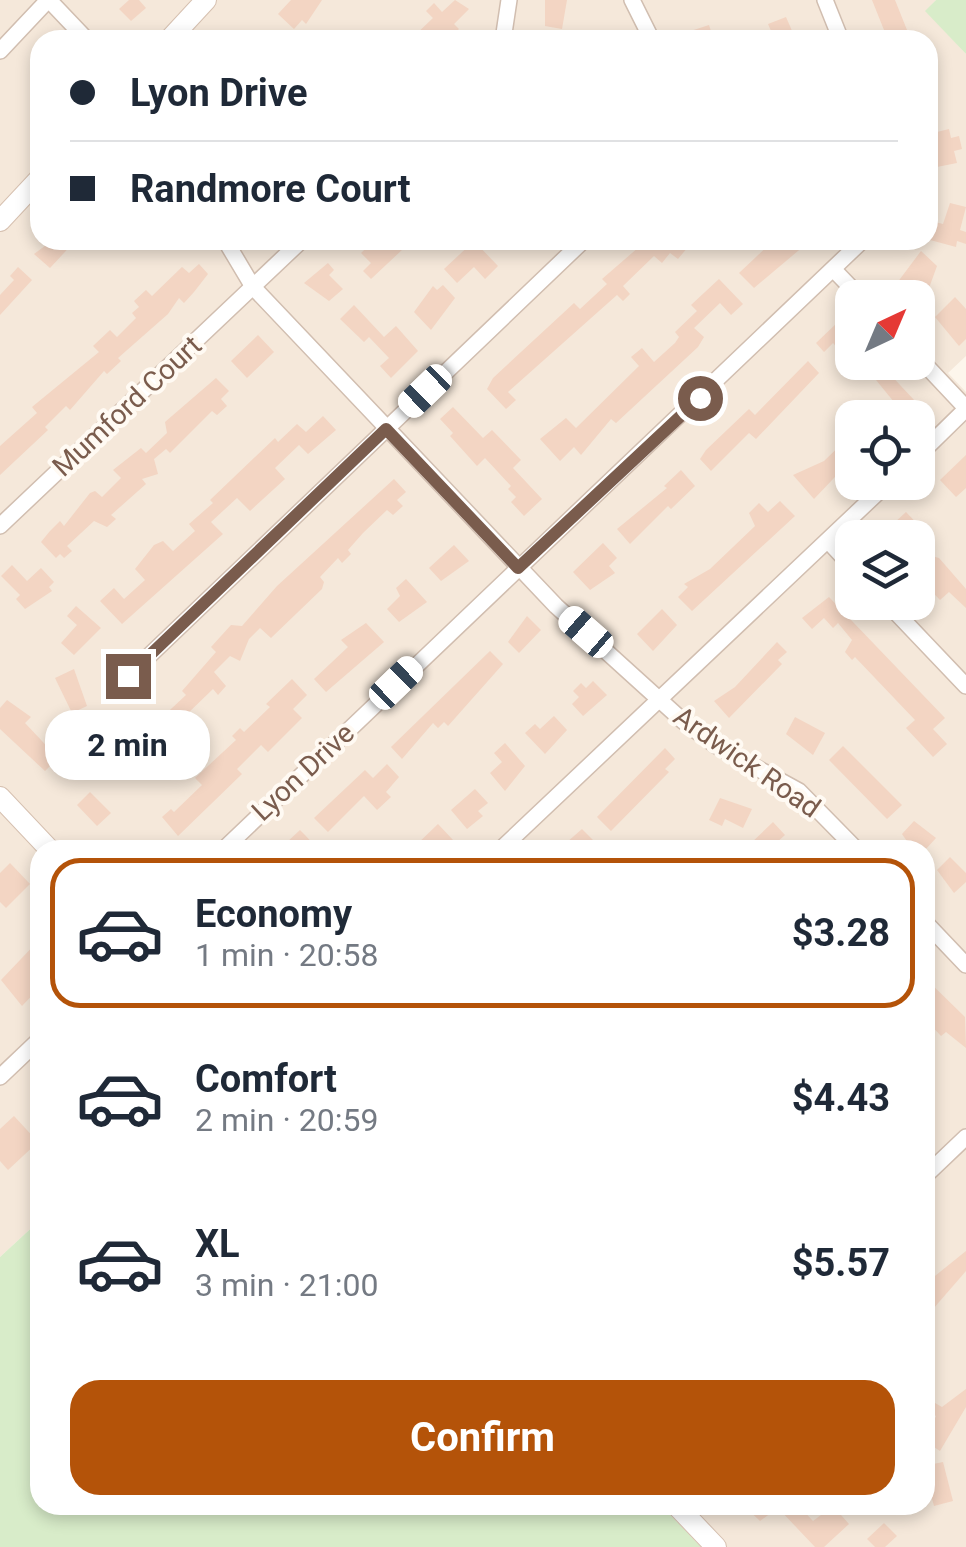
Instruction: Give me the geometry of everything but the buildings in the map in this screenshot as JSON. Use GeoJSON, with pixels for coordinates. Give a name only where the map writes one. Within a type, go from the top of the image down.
{"type":"FeatureCollection","features":[{"type":"Feature","properties":{"kind":"main road"},"geometry":{"type":"LineString","coordinates":[[178,30],[206,0]]}},
{"type":"Feature","properties":{"kind":"main road"},"geometry":{"type":"LineString","coordinates":[[0,221],[30,189]]}},
{"type":"Feature","properties":{"kind":"main road"},"geometry":{"type":"LineString","coordinates":[[4,810],[38,840]]}},
{"type":"Feature","properties":{"kind":"main road"},"geometry":{"type":"LineString","coordinates":[[686,1515],[716,1547]]}},
{"type":"Feature","properties":{"kind":"street"},"geometry":{"type":"LineString","coordinates":[[0,50],[48,0],[77,30]]}},
{"type":"Feature","properties":{"kind":"street"},"geometry":{"type":"LineString","coordinates":[[504,30],[509,0]]}},
{"type":"Feature","properties":{"kind":"street"},"geometry":{"type":"LineString","coordinates":[[632,0],[647,30]]}},
{"type":"Feature","properties":{"kind":"street"},"geometry":{"type":"LineString","coordinates":[[825,0],[837,30]]}},
{"type":"Feature","properties":{"kind":"street","name":"Ardwick Road"},"geometry":{"type":"LineString","coordinates":[[231,250],[253,287],[518,568],[715,746],[799,792],[847,840]]}},
{"type":"Feature","properties":{"kind":"street","name":"Mumford Court"},"geometry":{"type":"LineString","coordinates":[[0,526],[292,250]]}},
{"type":"Feature","properties":{"kind":"street"},"geometry":{"type":"LineString","coordinates":[[128,676],[574,250]]}},
{"type":"Feature","properties":{"kind":"street","name":"Lyon Drive"},"geometry":{"type":"LineString","coordinates":[[233,840],[853,250]]}},
{"type":"Feature","properties":{"kind":"street"},"geometry":{"type":"LineString","coordinates":[[835,271],[844,280]]}},
{"type":"Feature","properties":{"kind":"street"},"geometry":{"type":"LineString","coordinates":[[935,375],[966,408],[935,439]]}},
{"type":"Feature","properties":{"kind":"street"},"geometry":{"type":"LineString","coordinates":[[512,840],[871,500]]}},
{"type":"Feature","properties":{"kind":"street"},"geometry":{"type":"LineString","coordinates":[[828,542],[835,549]]}},
{"type":"Feature","properties":{"kind":"street"},"geometry":{"type":"LineString","coordinates":[[903,620],[966,686]]}},
{"type":"Feature","properties":{"kind":"street"},"geometry":{"type":"LineString","coordinates":[[935,932],[966,965]]}},
{"type":"Feature","properties":{"kind":"street"},"geometry":{"type":"LineString","coordinates":[[0,1076],[30,1048]]}},
{"type":"Feature","properties":{"kind":"street"},"geometry":{"type":"LineString","coordinates":[[935,1166],[966,1137]]}},
{"type":"Feature","properties":{"kind":"shaded area"},"geometry":{"type":"Polygon","coordinates":[[[0,0],[936,0],[926,11],[966,54],[966,356],[948,373],[966,392],[966,1547],[715,1547],[685,1515],[935,1515],[935,840],[30,840],[30,1229],[0,1257],[0,0]]]}},
{"type":"Feature","properties":{"kind":"green space"},"geometry":{"type":"Polygon","coordinates":[[[936,0],[966,0],[966,54],[925,11],[936,0]]]}},
{"type":"Feature","properties":{"kind":"green space"},"geometry":{"type":"Polygon","coordinates":[[[30,1229],[30,1515],[671,1515],[701,1547],[0,1547],[0,1257],[30,1229]]]}},
{"type":"Feature","properties":{"kind":"route"},"geometry":{"type":"LineString","coordinates":[[128,676],[386,429],[518,568],[700,398]]}}]}
